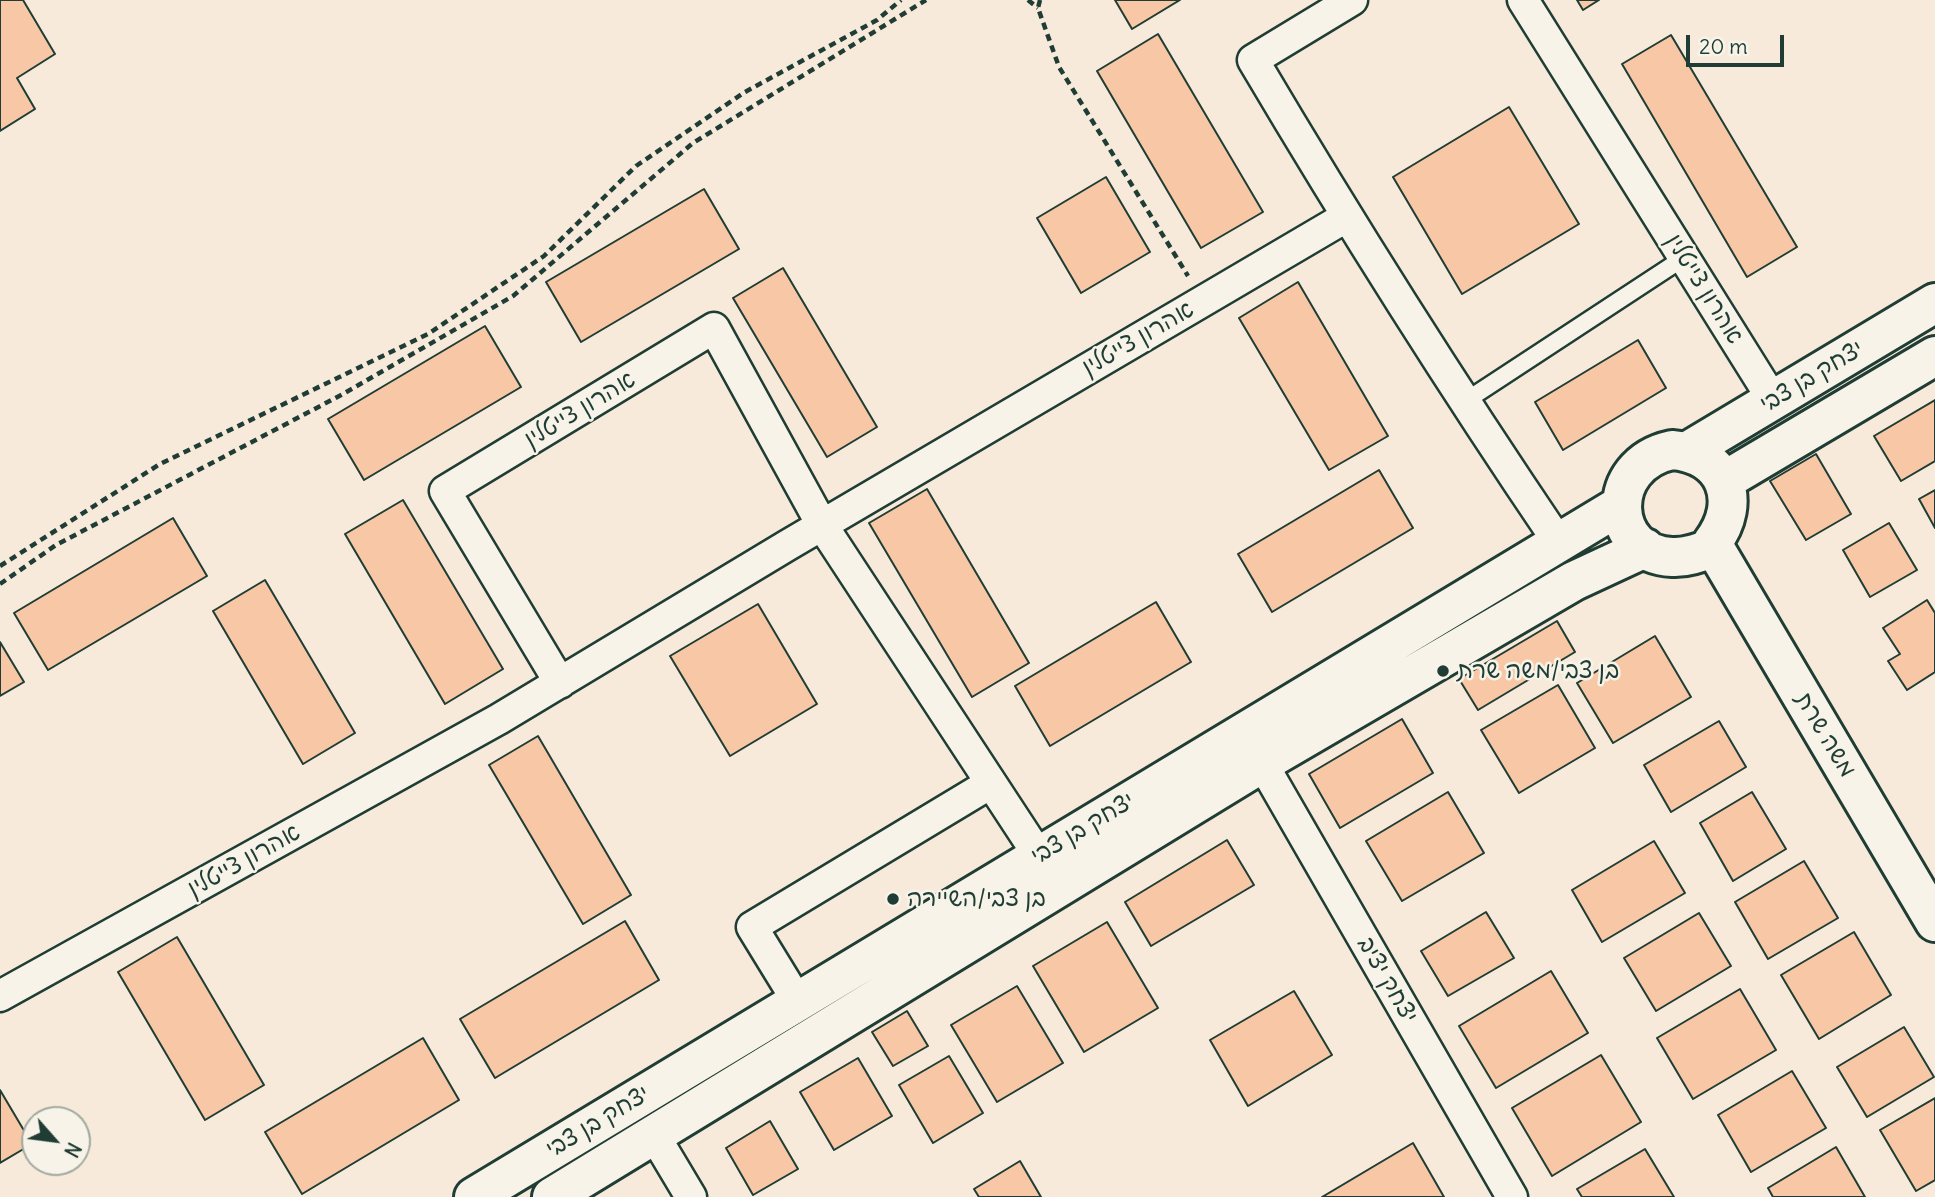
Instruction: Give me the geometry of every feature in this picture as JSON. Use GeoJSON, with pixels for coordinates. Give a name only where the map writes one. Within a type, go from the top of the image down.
{"type":"FeatureCollection","features":[{"type":"Feature","properties":{"kind":"street"},"geometry":{"type":"LineString","coordinates":[[1352,0],[1253,60],[1346,217],[1464,402],[1559,543]]}},
{"type":"Feature","properties":{"kind":"street","name":"אהרון צייטלין"},"geometry":{"type":"LineString","coordinates":[[1523,0],[1773,400]]}},
{"type":"Feature","properties":{"kind":"street","name":"אהרון צייטלין"},"geometry":{"type":"LineString","coordinates":[[0,996],[560,683],[822,525],[1346,217]]}},
{"type":"Feature","properties":{"kind":"street","name":"יצחק בן צבי"},"geometry":{"type":"LineString","coordinates":[[1688,451],[1935,303]]}},
{"type":"Feature","properties":{"kind":"street","name":"אהרון צייטלין"},"geometry":{"type":"LineString","coordinates":[[560,683],[445,491],[714,328],[822,525],[1039,856]]}},
{"type":"Feature","properties":{"kind":"street","name":"יצחק בן צבי"},"geometry":{"type":"LineString","coordinates":[[1724,481],[1935,356]]}},
{"type":"Feature","properties":{"kind":"street"},"geometry":{"type":"LineString","coordinates":[[1688,451],[1709,463],[1724,481],[1729,497],[1728,514],[1712,542],[1714,547],[1671,557],[1645,548],[1633,537],[1625,522],[1621,505],[1623,489],[1642,462],[1656,453],[1688,451]]}},
{"type":"Feature","properties":{"kind":"street","name":"יצחק בן צבי"},"geometry":{"type":"LineString","coordinates":[[474,1197],[1621,505]]}},
{"type":"Feature","properties":{"kind":"street","name":"משה שרת"},"geometry":{"type":"LineString","coordinates":[[1714,547],[1935,922]]}},
{"type":"Feature","properties":{"kind":"street","name":"יצחק בן צבי"},"geometry":{"type":"LineString","coordinates":[[552,1197],[1262,763],[1574,581],[1645,548]]}},
{"type":"Feature","properties":{"kind":"street","name":"יצחק יציב"},"geometry":{"type":"LineString","coordinates":[[1262,763],[1512,1197]]}},
{"type":"Feature","properties":{"kind":"street"},"geometry":{"type":"LineString","coordinates":[[798,1002],[751,927],[991,783]]}},
{"type":"Feature","properties":{"kind":"street"},"geometry":{"type":"LineString","coordinates":[[654,1135],[691,1197]]}},
{"type":"Feature","properties":{"kind":"lane"},"geometry":{"type":"LineString","coordinates":[[1464,402],[1685,257]]}},
{"type":"Feature","properties":{"kind":"path"},"geometry":{"type":"LineString","coordinates":[[0,566],[160,464],[428,334],[544,256],[636,166],[745,92],[877,20],[901,0]]}},
{"type":"Feature","properties":{"kind":"path"},"geometry":{"type":"LineString","coordinates":[[0,584],[56,545],[343,394],[513,296],[693,143],[926,0]]}},
{"type":"Feature","properties":{"kind":"path"},"geometry":{"type":"LineString","coordinates":[[1028,0],[1038,8],[1059,66],[1203,300]]}},
{"type":"Feature","properties":{"kind":"path"},"geometry":{"type":"LineString","coordinates":[[1038,8],[1040,0]]}},
{"type":"Feature","properties":{"kind":"building"},"geometry":{"type":"Polygon","coordinates":[[[0,0],[23,0],[55,54],[17,78],[35,109],[0,131],[0,0]]]}},
{"type":"Feature","properties":{"kind":"building"},"geometry":{"type":"Polygon","coordinates":[[[1115,0],[1180,0],[1132,29],[1115,0]]]}},
{"type":"Feature","properties":{"kind":"building"},"geometry":{"type":"Polygon","coordinates":[[[1577,0],[1599,0],[1583,10],[1577,0]]]}},
{"type":"Feature","properties":{"kind":"building"},"geometry":{"type":"Polygon","coordinates":[[[1158,34],[1263,212],[1201,248],[1097,71],[1158,34]]]}},
{"type":"Feature","properties":{"kind":"building"},"geometry":{"type":"Polygon","coordinates":[[[1671,35],[1797,247],[1747,277],[1622,64],[1671,35]]]}},
{"type":"Feature","properties":{"kind":"building"},"geometry":{"type":"Polygon","coordinates":[[[1509,107],[1579,224],[1462,294],[1393,177],[1509,107]]]}},
{"type":"Feature","properties":{"kind":"building"},"geometry":{"type":"Polygon","coordinates":[[[1106,177],[1150,252],[1081,293],[1037,218],[1106,177]]]}},
{"type":"Feature","properties":{"kind":"building"},"geometry":{"type":"Polygon","coordinates":[[[704,189],[739,249],[581,342],[546,282],[704,189]]]}},
{"type":"Feature","properties":{"kind":"building"},"geometry":{"type":"Polygon","coordinates":[[[783,268],[877,427],[827,457],[733,298],[783,268]]]}},
{"type":"Feature","properties":{"kind":"building"},"geometry":{"type":"Polygon","coordinates":[[[1298,282],[1388,436],[1329,470],[1239,318],[1298,282]]]}},
{"type":"Feature","properties":{"kind":"building"},"geometry":{"type":"Polygon","coordinates":[[[485,326],[521,387],[364,480],[328,419],[485,326]]]}},
{"type":"Feature","properties":{"kind":"building"},"geometry":{"type":"Polygon","coordinates":[[[1638,340],[1666,388],[1563,450],[1535,402],[1638,340]]]}},
{"type":"Feature","properties":{"kind":"building"},"geometry":{"type":"Polygon","coordinates":[[[1935,400],[1935,461],[1901,481],[1874,436],[1935,400]]]}},
{"type":"Feature","properties":{"kind":"building"},"geometry":{"type":"Polygon","coordinates":[[[1816,454],[1851,514],[1806,540],[1770,481],[1816,454]]]}},
{"type":"Feature","properties":{"kind":"building"},"geometry":{"type":"Polygon","coordinates":[[[1379,470],[1413,528],[1272,612],[1238,554],[1379,470]]]}},
{"type":"Feature","properties":{"kind":"building"},"geometry":{"type":"Polygon","coordinates":[[[927,489],[1029,663],[972,697],[869,523],[927,489]]]}},
{"type":"Feature","properties":{"kind":"building"},"geometry":{"type":"Polygon","coordinates":[[[1935,490],[1935,528],[1919,499],[1935,490]]]}},
{"type":"Feature","properties":{"kind":"building"},"geometry":{"type":"Polygon","coordinates":[[[403,500],[503,669],[445,704],[345,534],[403,500]]]}},
{"type":"Feature","properties":{"kind":"building"},"geometry":{"type":"Polygon","coordinates":[[[173,518],[207,576],[48,670],[14,613],[173,518]]]}},
{"type":"Feature","properties":{"kind":"building"},"geometry":{"type":"Polygon","coordinates":[[[1889,523],[1917,570],[1870,597],[1843,550],[1889,523]]]}},
{"type":"Feature","properties":{"kind":"building"},"geometry":{"type":"Polygon","coordinates":[[[265,580],[355,733],[303,764],[213,611],[265,580]]]}},
{"type":"Feature","properties":{"kind":"building"},"geometry":{"type":"Polygon","coordinates":[[[1927,600],[1935,613],[1935,672],[1907,690],[1888,661],[1900,654],[1883,628],[1927,600]]]}},
{"type":"Feature","properties":{"kind":"building"},"geometry":{"type":"Polygon","coordinates":[[[1156,602],[1191,662],[1050,746],[1015,686],[1156,602]]]}},
{"type":"Feature","properties":{"kind":"building"},"geometry":{"type":"Polygon","coordinates":[[[758,604],[817,704],[730,756],[670,656],[758,604]]]}},
{"type":"Feature","properties":{"kind":"building"},"geometry":{"type":"Polygon","coordinates":[[[1557,621],[1575,652],[1478,710],[1459,679],[1557,621]]]}},
{"type":"Feature","properties":{"kind":"building"},"geometry":{"type":"Polygon","coordinates":[[[1655,636],[1691,697],[1613,743],[1577,683],[1655,636]]]}},
{"type":"Feature","properties":{"kind":"building"},"geometry":{"type":"Polygon","coordinates":[[[0,642],[24,682],[0,696],[0,642]]]}},
{"type":"Feature","properties":{"kind":"building"},"geometry":{"type":"Polygon","coordinates":[[[1558,685],[1595,748],[1519,793],[1481,730],[1558,685]]]}},
{"type":"Feature","properties":{"kind":"building"},"geometry":{"type":"Polygon","coordinates":[[[1402,719],[1433,773],[1340,828],[1309,774],[1402,719]]]}},
{"type":"Feature","properties":{"kind":"building"},"geometry":{"type":"Polygon","coordinates":[[[1719,721],[1746,767],[1671,812],[1644,765],[1719,721]]]}},
{"type":"Feature","properties":{"kind":"building"},"geometry":{"type":"Polygon","coordinates":[[[538,736],[631,895],[583,924],[489,765],[538,736]]]}},
{"type":"Feature","properties":{"kind":"building"},"geometry":{"type":"Polygon","coordinates":[[[1448,792],[1484,853],[1402,901],[1366,841],[1448,792]]]}},
{"type":"Feature","properties":{"kind":"building"},"geometry":{"type":"Polygon","coordinates":[[[1752,792],[1786,849],[1733,881],[1700,823],[1752,792]]]}},
{"type":"Feature","properties":{"kind":"building"},"geometry":{"type":"Polygon","coordinates":[[[1227,840],[1254,885],[1151,946],[1125,902],[1227,840]]]}},
{"type":"Feature","properties":{"kind":"building"},"geometry":{"type":"Polygon","coordinates":[[[1654,841],[1685,893],[1602,942],[1572,890],[1654,841]]]}},
{"type":"Feature","properties":{"kind":"building"},"geometry":{"type":"Polygon","coordinates":[[[1804,861],[1838,918],[1768,959],[1735,902],[1804,861]]]}},
{"type":"Feature","properties":{"kind":"building"},"geometry":{"type":"Polygon","coordinates":[[[1486,912],[1514,958],[1448,996],[1421,951],[1486,912]]]}},
{"type":"Feature","properties":{"kind":"building"},"geometry":{"type":"Polygon","coordinates":[[[1699,913],[1731,966],[1656,1011],[1624,958],[1699,913]]]}},
{"type":"Feature","properties":{"kind":"building"},"geometry":{"type":"Polygon","coordinates":[[[625,921],[659,980],[495,1078],[460,1019],[625,921]]]}},
{"type":"Feature","properties":{"kind":"building"},"geometry":{"type":"Polygon","coordinates":[[[1107,922],[1158,1008],[1084,1052],[1033,966],[1107,922]]]}},
{"type":"Feature","properties":{"kind":"building"},"geometry":{"type":"Polygon","coordinates":[[[1854,932],[1891,995],[1819,1039],[1781,975],[1854,932]]]}},
{"type":"Feature","properties":{"kind":"building"},"geometry":{"type":"Polygon","coordinates":[[[177,937],[264,1085],[205,1120],[118,972],[177,937]]]}},
{"type":"Feature","properties":{"kind":"building"},"geometry":{"type":"Polygon","coordinates":[[[1551,971],[1588,1033],[1496,1088],[1459,1026],[1551,971]]]}},
{"type":"Feature","properties":{"kind":"building"},"geometry":{"type":"Polygon","coordinates":[[[1017,986],[1063,1063],[997,1102],[951,1025],[1017,986]]]}},
{"type":"Feature","properties":{"kind":"building"},"geometry":{"type":"Polygon","coordinates":[[[1740,989],[1776,1050],[1693,1099],[1657,1038],[1740,989]]]}},
{"type":"Feature","properties":{"kind":"building"},"geometry":{"type":"Polygon","coordinates":[[[1294,991],[1332,1055],[1248,1106],[1210,1040],[1294,991]]]}},
{"type":"Feature","properties":{"kind":"building"},"geometry":{"type":"Polygon","coordinates":[[[907,1011],[928,1046],[893,1066],[872,1032],[907,1011]]]}},
{"type":"Feature","properties":{"kind":"building"},"geometry":{"type":"Polygon","coordinates":[[[1904,1027],[1934,1077],[1867,1117],[1837,1067],[1904,1027]]]}},
{"type":"Feature","properties":{"kind":"building"},"geometry":{"type":"Polygon","coordinates":[[[423,1038],[459,1100],[302,1194],[265,1132],[423,1038]]]}},
{"type":"Feature","properties":{"kind":"building"},"geometry":{"type":"Polygon","coordinates":[[[1601,1055],[1641,1122],[1552,1176],[1512,1108],[1601,1055]]]}},
{"type":"Feature","properties":{"kind":"building"},"geometry":{"type":"Polygon","coordinates":[[[949,1056],[983,1113],[933,1143],[899,1085],[949,1056]]]}},
{"type":"Feature","properties":{"kind":"building"},"geometry":{"type":"Polygon","coordinates":[[[858,1058],[892,1116],[834,1150],[800,1092],[858,1058]]]}},
{"type":"Feature","properties":{"kind":"building"},"geometry":{"type":"Polygon","coordinates":[[[1792,1071],[1826,1128],[1751,1172],[1718,1115],[1792,1071]]]}},
{"type":"Feature","properties":{"kind":"building"},"geometry":{"type":"Polygon","coordinates":[[[0,1090],[21,1125],[21,1151],[0,1163],[0,1090]]]}},
{"type":"Feature","properties":{"kind":"building"},"geometry":{"type":"Polygon","coordinates":[[[1935,1098],[1935,1180],[1916,1191],[1880,1130],[1935,1098]]]}},
{"type":"Feature","properties":{"kind":"building"},"geometry":{"type":"Polygon","coordinates":[[[770,1121],[798,1169],[753,1195],[726,1148],[770,1121]]]}},
{"type":"Feature","properties":{"kind":"building"},"geometry":{"type":"Polygon","coordinates":[[[1413,1143],[1444,1197],[1322,1197],[1413,1143]]]}},
{"type":"Feature","properties":{"kind":"building"},"geometry":{"type":"Polygon","coordinates":[[[1836,1147],[1865,1197],[1773,1197],[1768,1188],[1836,1147]]]}},
{"type":"Feature","properties":{"kind":"building"},"geometry":{"type":"Polygon","coordinates":[[[1645,1149],[1674,1197],[1582,1197],[1577,1189],[1645,1149]]]}},
{"type":"Feature","properties":{"kind":"building"},"geometry":{"type":"Polygon","coordinates":[[[1020,1161],[1041,1197],[979,1197],[974,1189],[1020,1161]]]}},
{"type":"Feature","properties":{"kind":"place","name":"בן צבי/משה שרת"},"geometry":{"type":"Point","coordinates":[1443,671]}},
{"type":"Feature","properties":{"kind":"place","name":"בן צבי/השיירה"},"geometry":{"type":"Point","coordinates":[893,899]}}]}
